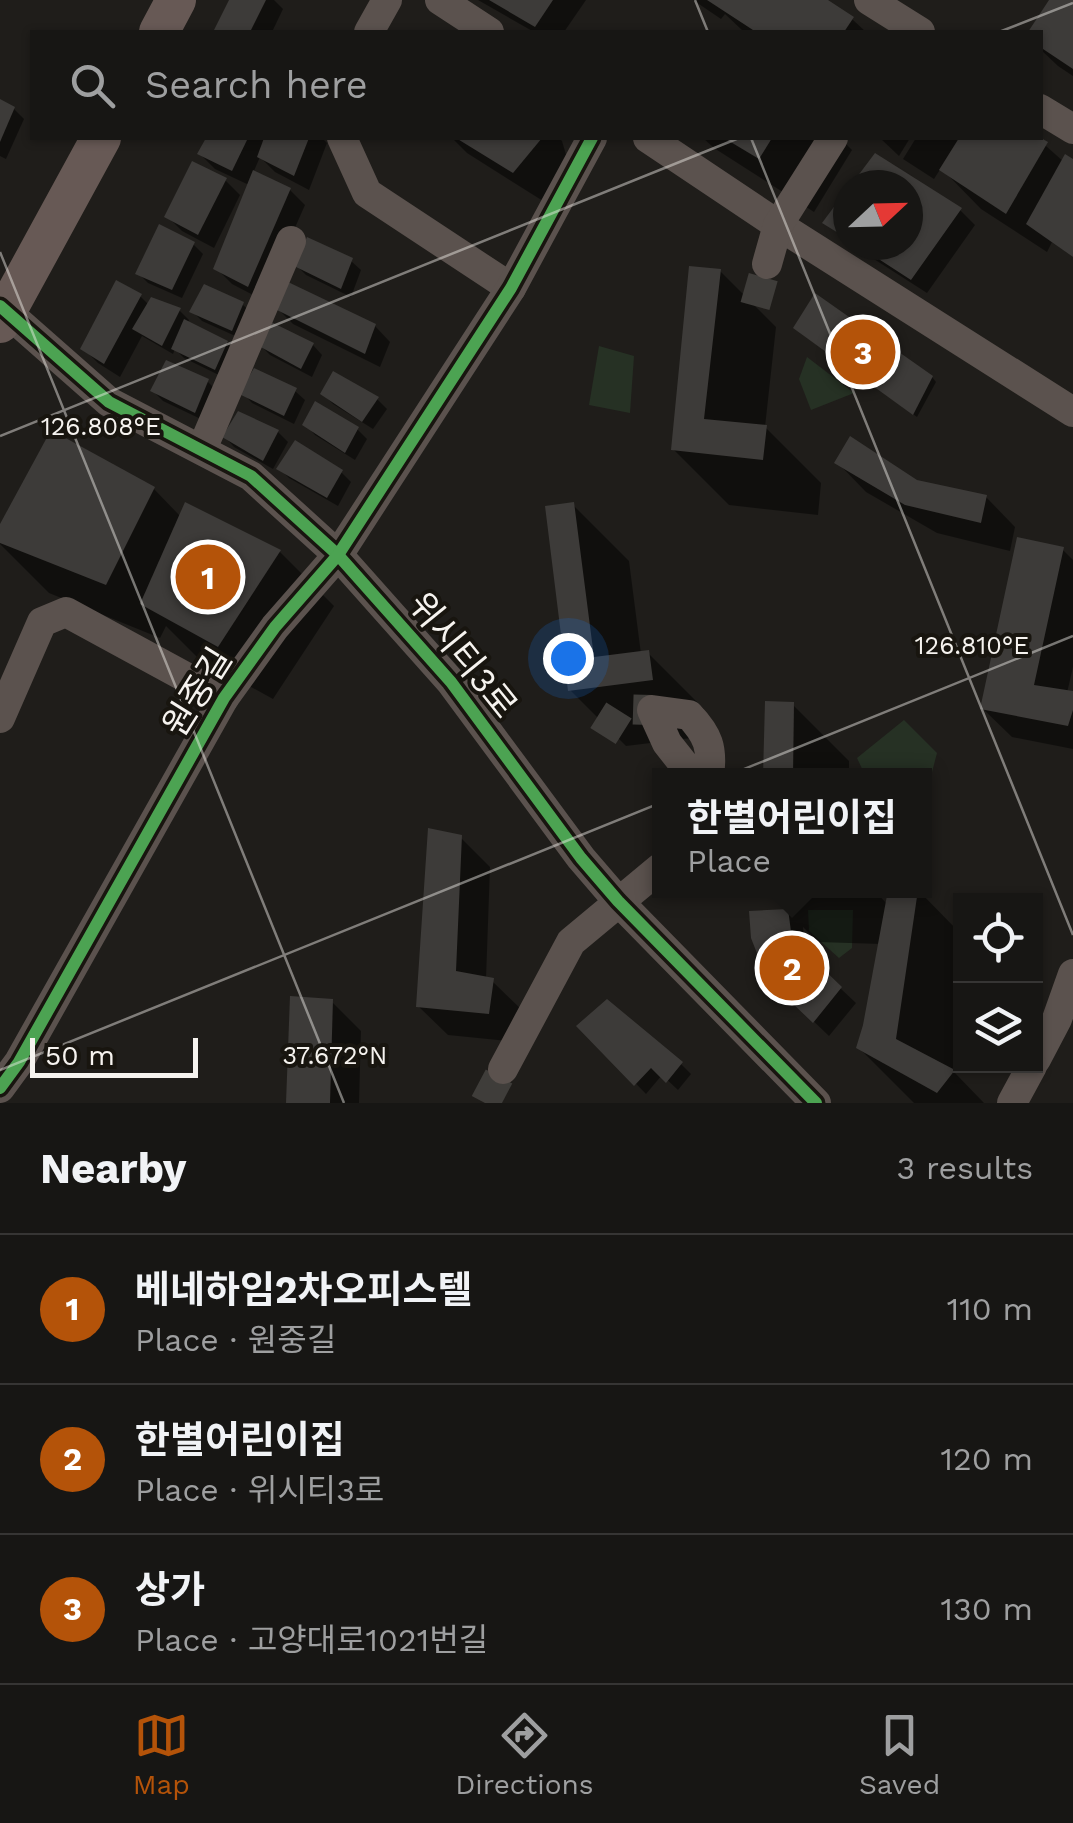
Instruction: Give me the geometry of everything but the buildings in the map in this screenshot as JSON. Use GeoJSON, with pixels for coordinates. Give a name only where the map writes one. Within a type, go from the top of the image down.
{"type":"FeatureCollection","features":[{"type":"Feature","properties":{"kind":"main road"},"geometry":{"type":"LineString","coordinates":[[129,30],[146,0]]}},
{"type":"Feature","properties":{"kind":"main road"},"geometry":{"type":"LineString","coordinates":[[159,30],[176,0]]}},
{"type":"Feature","properties":{"kind":"main road"},"geometry":{"type":"LineString","coordinates":[[2,305],[73,140]]}},
{"type":"Feature","properties":{"kind":"main road"},"geometry":{"type":"LineString","coordinates":[[2,305],[101,140]]}},
{"type":"Feature","properties":{"kind":"street"},"geometry":{"type":"LineString","coordinates":[[369,30],[387,0]]}},
{"type":"Feature","properties":{"kind":"street"},"geometry":{"type":"LineString","coordinates":[[440,0],[486,30]]}},
{"type":"Feature","properties":{"kind":"street"},"geometry":{"type":"LineString","coordinates":[[868,0],[908,29]]}},
{"type":"Feature","properties":{"kind":"street"},"geometry":{"type":"LineString","coordinates":[[1043,111],[1073,129]]}},
{"type":"Feature","properties":{"kind":"street"},"geometry":{"type":"LineString","coordinates":[[343,140],[367,194],[511,288]]}},
{"type":"Feature","properties":{"kind":"street","name":"원중길"},"geometry":{"type":"LineString","coordinates":[[0,1088],[10,1056],[224,698],[275,627],[338,555],[511,288],[591,140]]}},
{"type":"Feature","properties":{"kind":"street"},"geometry":{"type":"LineString","coordinates":[[651,140],[1073,412]]}},
{"type":"Feature","properties":{"kind":"street"},"geometry":{"type":"LineString","coordinates":[[767,264],[778,225],[832,140]]}},
{"type":"Feature","properties":{"kind":"street"},"geometry":{"type":"LineString","coordinates":[[202,449],[291,241]]}},
{"type":"Feature","properties":{"kind":"street","name":"위시티3로"},"geometry":{"type":"LineString","coordinates":[[2,305],[109,402],[250,476],[338,555],[451,682],[581,858],[816,1103]]}},
{"type":"Feature","properties":{"kind":"street"},"geometry":{"type":"LineString","coordinates":[[0,718],[42,622],[66,612],[224,698]]}},
{"type":"Feature","properties":{"kind":"street"},"geometry":{"type":"LineString","coordinates":[[687,768],[667,743],[652,710],[689,715],[706,734],[710,768]]}},
{"type":"Feature","properties":{"kind":"street"},"geometry":{"type":"LineString","coordinates":[[503,1069],[571,942],[652,874]]}},
{"type":"Feature","properties":{"kind":"street"},"geometry":{"type":"LineString","coordinates":[[1043,1045],[1073,974]]}},
{"type":"Feature","properties":{"kind":"street"},"geometry":{"type":"LineString","coordinates":[[1012,1103],[1028,1073]]}},
{"type":"Feature","properties":{"kind":"green space"},"geometry":{"type":"Polygon","coordinates":[[[599,346],[634,356],[630,413],[589,405],[599,346]]]}},
{"type":"Feature","properties":{"kind":"green space"},"geometry":{"type":"Polygon","coordinates":[[[807,357],[854,393],[811,410],[799,379],[807,357]]]}},
{"type":"Feature","properties":{"kind":"green space"},"geometry":{"type":"Polygon","coordinates":[[[904,720],[937,753],[932,772],[932,768],[862,768],[857,758],[904,720]]]}},
{"type":"Feature","properties":{"kind":"green space"},"geometry":{"type":"Polygon","coordinates":[[[808,910],[853,910],[852,948],[839,958],[809,931],[808,910]]]}},
{"type":"Feature","properties":{"kind":"tunnel"},"geometry":{"type":"LineString","coordinates":[[755,306],[767,264]]}},
{"type":"Feature","properties":{"kind":"tunnel"},"geometry":{"type":"LineString","coordinates":[[603,736],[620,709],[652,710]]}},
{"type":"Feature","properties":{"kind":"tunnel"},"geometry":{"type":"LineString","coordinates":[[485,1103],[503,1069]]}},
{"type":"Feature","properties":{"kind":"cycle path"},"geometry":{"type":"LineString","coordinates":[[0,1088],[19,1062],[224,698],[275,627],[338,555],[511,288],[591,140]]}},
{"type":"Feature","properties":{"kind":"cycle path"},"geometry":{"type":"LineString","coordinates":[[0,306],[109,402],[251,476],[338,555],[451,682],[581,858],[618,901],[816,1103]]}},
{"type":"Feature","properties":{"kind":"place","name":"상가"},"geometry":{"type":"Point","coordinates":[863,352]}},
{"type":"Feature","properties":{"kind":"place","name":"베네하임2차오피스텔"},"geometry":{"type":"Point","coordinates":[208,577]}},
{"type":"Feature","properties":{"kind":"place","name":"한별어린이집"},"geometry":{"type":"Point","coordinates":[792,968]}}]}
